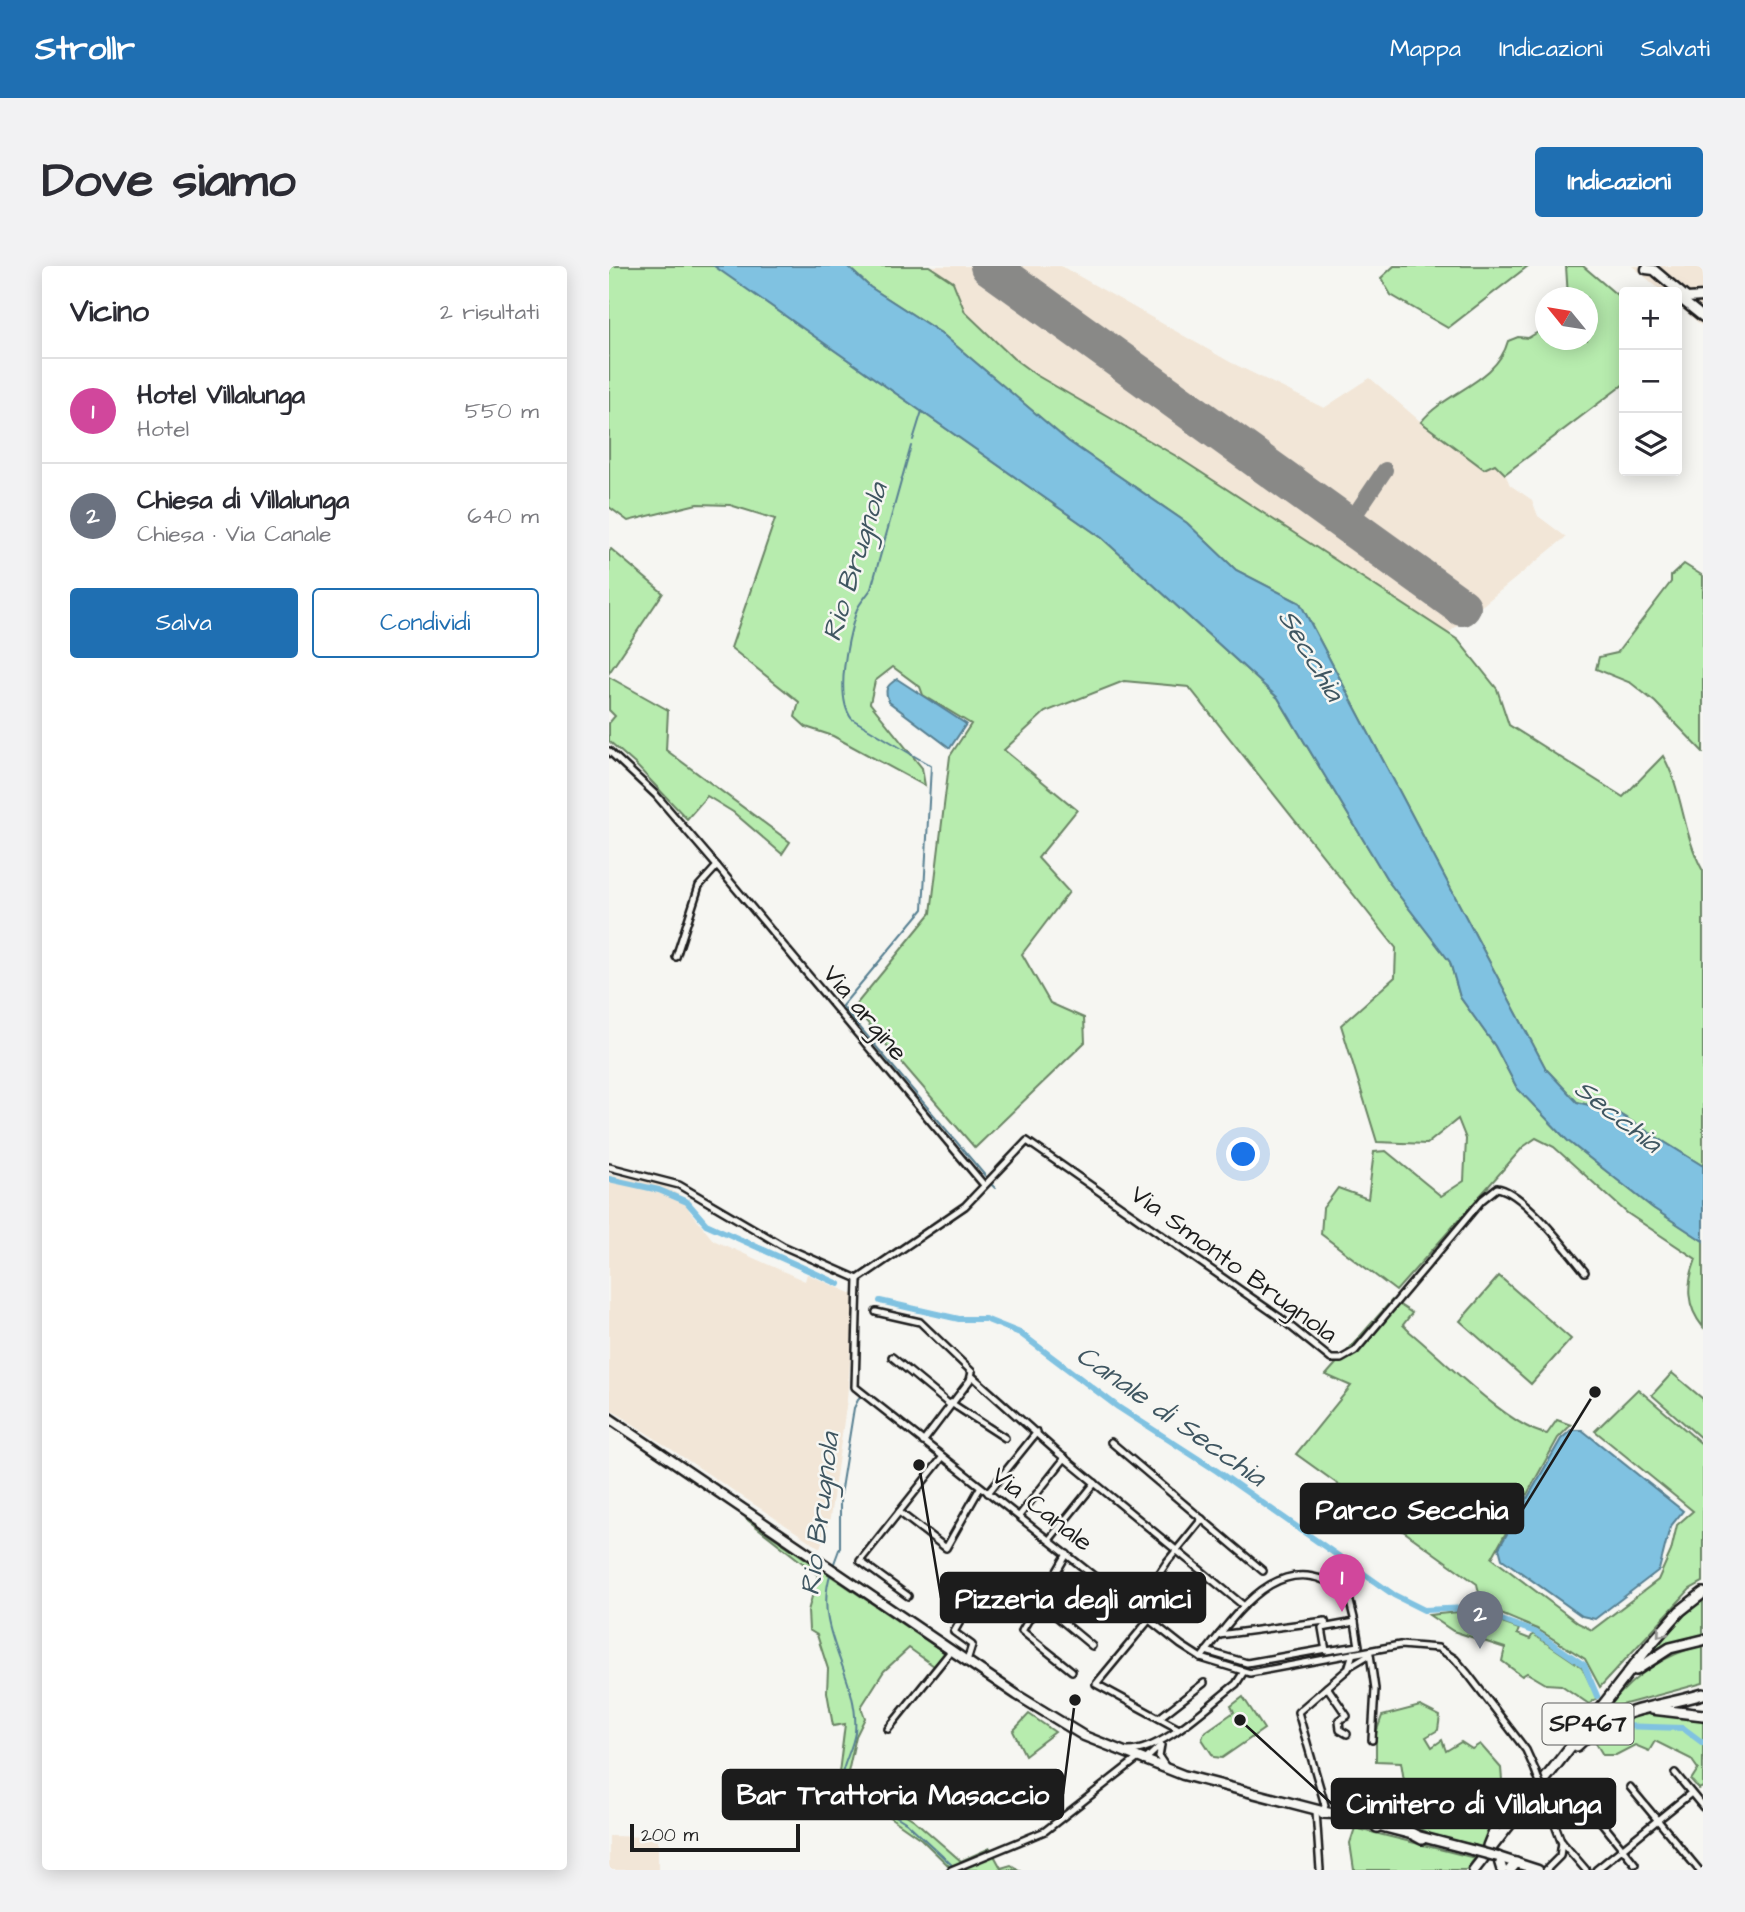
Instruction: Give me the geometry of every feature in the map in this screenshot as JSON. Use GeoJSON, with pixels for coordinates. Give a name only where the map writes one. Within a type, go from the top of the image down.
{"type":"FeatureCollection","features":[{"type":"Feature","properties":{"kind":"main road"},"geometry":{"type":"LineString","coordinates":[[1644,268],[1667,287]]}},
{"type":"Feature","properties":{"kind":"main road"},"geometry":{"type":"LineString","coordinates":[[1644,268],[1653,269],[1687,298],[1703,297]]}},
{"type":"Feature","properties":{"kind":"main road"},"geometry":{"type":"LineString","coordinates":[[1682,299],[1701,313],[1703,303]]}},
{"type":"Feature","properties":{"kind":"main road"},"geometry":{"type":"LineString","coordinates":[[609,1418],[951,1651],[1045,1714],[1079,1733],[1183,1776],[1498,1857],[1514,1868],[1538,1870]]}},
{"type":"Feature","properties":{"kind":"main road","name":"SP467"},"geometry":{"type":"LineString","coordinates":[[1553,1770],[1680,1611],[1703,1593]]}},
{"type":"Feature","properties":{"kind":"main road"},"geometry":{"type":"LineString","coordinates":[[1625,1679],[1669,1648],[1703,1640]]}},
{"type":"Feature","properties":{"kind":"main road"},"geometry":{"type":"LineString","coordinates":[[1319,1812],[1363,1816],[1392,1806],[1503,1807],[1518,1802],[1595,1729],[1636,1710],[1703,1694]]}},
{"type":"Feature","properties":{"kind":"main road"},"geometry":{"type":"LineString","coordinates":[[1636,1710],[1663,1708],[1703,1715]]}},
{"type":"Feature","properties":{"kind":"main road"},"geometry":{"type":"LineString","coordinates":[[1475,1869],[1553,1770]]}},
{"type":"Feature","properties":{"kind":"main road"},"geometry":{"type":"LineString","coordinates":[[1377,1828],[1392,1806]]}},
{"type":"Feature","properties":{"kind":"main road"},"geometry":{"type":"LineString","coordinates":[[1392,1806],[1393,1823],[1422,1839]]}},
{"type":"Feature","properties":{"kind":"main road"},"geometry":{"type":"LineString","coordinates":[[1475,1869],[1497,1824],[1493,1815],[1483,1807]]}},
{"type":"Feature","properties":{"kind":"main road"},"geometry":{"type":"LineString","coordinates":[[1498,1857],[1502,1870]]}},
{"type":"Feature","properties":{"kind":"street","name":"Via argine"},"geometry":{"type":"LineString","coordinates":[[609,751],[656,795],[987,1182]]}},
{"type":"Feature","properties":{"kind":"street"},"geometry":{"type":"LineString","coordinates":[[676,957],[699,886],[717,866]]}},
{"type":"Feature","properties":{"kind":"street","name":"Via Smonto Brugnola"},"geometry":{"type":"LineString","coordinates":[[858,1279],[956,1213],[1027,1141],[1279,1317],[1331,1359],[1341,1359],[1355,1351],[1476,1207],[1497,1188],[1514,1195],[1585,1272]]}},
{"type":"Feature","properties":{"kind":"street"},"geometry":{"type":"LineString","coordinates":[[609,1167],[679,1185],[783,1246],[858,1279]]}},
{"type":"Feature","properties":{"kind":"street","name":"Via Canale"},"geometry":{"type":"LineString","coordinates":[[858,1279],[855,1387],[942,1458],[1201,1658],[1243,1673],[1330,1652]]}},
{"type":"Feature","properties":{"kind":"street"},"geometry":{"type":"LineString","coordinates":[[876,1312],[920,1322],[970,1368],[972,1376],[1065,1458],[1244,1606]]}},
{"type":"Feature","properties":{"kind":"street"},"geometry":{"type":"LineString","coordinates":[[892,1357],[951,1404],[1005,1438]]}},
{"type":"Feature","properties":{"kind":"street"},"geometry":{"type":"LineString","coordinates":[[923,1442],[972,1376]]}},
{"type":"Feature","properties":{"kind":"street"},"geometry":{"type":"LineString","coordinates":[[988,1493],[1037,1432]]}},
{"type":"Feature","properties":{"kind":"street"},"geometry":{"type":"LineString","coordinates":[[1111,1442],[1263,1571]]}},
{"type":"Feature","properties":{"kind":"street"},"geometry":{"type":"LineString","coordinates":[[908,1596],[860,1561],[942,1458]]}},
{"type":"Feature","properties":{"kind":"street"},"geometry":{"type":"LineString","coordinates":[[1019,1517],[1065,1458]]}},
{"type":"Feature","properties":{"kind":"street"},"geometry":{"type":"LineString","coordinates":[[1049,1540],[1095,1483]]}},
{"type":"Feature","properties":{"kind":"street"},"geometry":{"type":"LineString","coordinates":[[899,1512],[946,1548],[980,1488]]}},
{"type":"Feature","properties":{"kind":"street"},"geometry":{"type":"LineString","coordinates":[[1136,1609],[1202,1519]]}},
{"type":"Feature","properties":{"kind":"street"},"geometry":{"type":"LineString","coordinates":[[1067,1554],[1022,1631],[1072,1671]]}},
{"type":"Feature","properties":{"kind":"street"},"geometry":{"type":"LineString","coordinates":[[1201,1658],[1260,1591],[1282,1578],[1310,1574],[1322,1577],[1348,1594],[1355,1622],[1357,1650],[1350,1666]]}},
{"type":"Feature","properties":{"kind":"street"},"geometry":{"type":"LineString","coordinates":[[1039,1602],[1092,1646]]}},
{"type":"Feature","properties":{"kind":"street"},"geometry":{"type":"LineString","coordinates":[[967,1661],[972,1645],[954,1632],[969,1606]]}},
{"type":"Feature","properties":{"kind":"street"},"geometry":{"type":"LineString","coordinates":[[1149,1620],[1096,1684],[1177,1728]]}},
{"type":"Feature","properties":{"kind":"street"},"geometry":{"type":"LineString","coordinates":[[1219,1635],[1325,1621],[1326,1627]]}},
{"type":"Feature","properties":{"kind":"street"},"geometry":{"type":"LineString","coordinates":[[1330,1652],[1322,1628],[1355,1622]]}},
{"type":"Feature","properties":{"kind":"street"},"geometry":{"type":"LineString","coordinates":[[1206,1651],[1247,1663],[1418,1644],[1448,1653],[1468,1674],[1525,1750],[1562,1842],[1586,1870]]}},
{"type":"Feature","properties":{"kind":"street"},"geometry":{"type":"LineString","coordinates":[[888,1729],[951,1651]]}},
{"type":"Feature","properties":{"kind":"street"},"geometry":{"type":"LineString","coordinates":[[1320,1870],[1319,1812],[1325,1805],[1298,1712],[1350,1666],[1370,1654],[1375,1689],[1372,1740]]}},
{"type":"Feature","properties":{"kind":"street"},"geometry":{"type":"LineString","coordinates":[[1140,1760],[1153,1746],[1235,1684],[1243,1673]]}},
{"type":"Feature","properties":{"kind":"street"},"geometry":{"type":"LineString","coordinates":[[1159,1718],[1204,1683]]}},
{"type":"Feature","properties":{"kind":"street"},"geometry":{"type":"LineString","coordinates":[[1327,1687],[1347,1716],[1339,1720],[1340,1730],[1347,1734]]}},
{"type":"Feature","properties":{"kind":"street"},"geometry":{"type":"LineString","coordinates":[[1079,1733],[1085,1725]]}},
{"type":"Feature","properties":{"kind":"street"},"geometry":{"type":"LineString","coordinates":[[952,1870],[1045,1831],[1161,1745],[1165,1738]]}},
{"type":"Feature","properties":{"kind":"street"},"geometry":{"type":"LineString","coordinates":[[1161,1745],[1161,1762],[1183,1776]]}},
{"type":"Feature","properties":{"kind":"street"},"geometry":{"type":"LineString","coordinates":[[1118,1751],[1142,1750],[1153,1746]]}},
{"type":"Feature","properties":{"kind":"street"},"geometry":{"type":"LineString","coordinates":[[1675,1773],[1703,1807]]}},
{"type":"Feature","properties":{"kind":"street"},"geometry":{"type":"LineString","coordinates":[[1630,1787],[1699,1870]]}},
{"type":"Feature","properties":{"kind":"street"},"geometry":{"type":"LineString","coordinates":[[1596,1870],[1691,1793]]}},
{"type":"Feature","properties":{"kind":"street"},"geometry":{"type":"LineString","coordinates":[[1608,1800],[1591,1809],[1635,1864]]}},
{"type":"Feature","properties":{"kind":"street"},"geometry":{"type":"LineString","coordinates":[[1546,1870],[1560,1856],[1562,1842]]}},
{"type":"Feature","properties":{"kind":"street"},"geometry":{"type":"LineString","coordinates":[[1560,1856],[1572,1855]]}},
{"type":"Feature","properties":{"kind":"shaded area"},"geometry":{"type":"Polygon","coordinates":[[[929,266],[1061,266],[1230,362],[1324,408],[1370,378],[1421,422],[1503,469],[1510,485],[1532,500],[1538,516],[1566,537],[1446,635],[1176,456],[1036,375],[1013,358],[965,312],[953,282],[929,266]]]}},
{"type":"Feature","properties":{"kind":"shaded area"},"geometry":{"type":"Polygon","coordinates":[[[1632,266],[1703,266],[1703,327],[1682,308],[1682,287],[1657,287],[1632,266]]]}},
{"type":"Feature","properties":{"kind":"shaded area"},"geometry":{"type":"Polygon","coordinates":[[[609,1174],[662,1185],[692,1202],[689,1210],[713,1240],[805,1281],[807,1274],[855,1295],[847,1400],[830,1518],[820,1548],[609,1408],[609,1174]]]}},
{"type":"Feature","properties":{"kind":"shaded area"},"geometry":{"type":"Polygon","coordinates":[[[609,1836],[658,1837],[658,1870],[609,1870],[609,1836]]]}},
{"type":"Feature","properties":{"kind":"green space"},"geometry":{"type":"Polygon","coordinates":[[[609,266],[715,266],[1102,538],[1278,698],[1388,881],[1450,962],[1460,997],[1495,1046],[1517,1088],[1568,1141],[1653,1208],[1703,1241],[1703,1327],[1693,1311],[1689,1295],[1690,1278],[1696,1259],[1627,1213],[1554,1147],[1536,1138],[1523,1147],[1396,1291],[1321,1234],[1323,1208],[1338,1188],[1368,1199],[1374,1152],[1386,1151],[1441,1196],[1464,1181],[1466,1139],[1458,1119],[1427,1144],[1377,1142],[1341,1025],[1395,977],[1396,948],[1189,687],[1124,681],[1045,712],[1004,750],[1077,810],[1038,858],[1069,892],[1022,954],[1050,1003],[1084,1018],[1085,1042],[975,1148],[854,1007],[931,913],[950,756],[971,724],[923,695],[920,687],[893,667],[875,681],[870,703],[922,768],[925,786],[833,736],[806,727],[795,717],[799,702],[731,648],[775,519],[730,505],[697,504],[628,521],[609,507],[609,266]]]}},
{"type":"Feature","properties":{"kind":"green space"},"geometry":{"type":"Polygon","coordinates":[[[847,266],[929,266],[953,282],[965,312],[1013,358],[1036,375],[1176,456],[1458,640],[1497,689],[1509,725],[1623,797],[1663,756],[1675,783],[1691,842],[1703,871],[1703,1166],[1616,1112],[1577,1102],[1546,1069],[1300,603],[1236,570],[1187,523],[1068,441],[941,333],[870,287],[847,266]]]}},
{"type":"Feature","properties":{"kind":"green space"},"geometry":{"type":"Polygon","coordinates":[[[1394,266],[1528,266],[1448,328],[1391,295],[1381,278],[1394,266]]]}},
{"type":"Feature","properties":{"kind":"green space"},"geometry":{"type":"Polygon","coordinates":[[[1566,266],[1583,266],[1619,297],[1619,388],[1505,474],[1495,464],[1484,469],[1421,422],[1431,411],[1493,367],[1508,341],[1518,337],[1528,338],[1535,334],[1535,350],[1598,350],[1598,287],[1567,287],[1566,266]]]}},
{"type":"Feature","properties":{"kind":"green space"},"geometry":{"type":"Polygon","coordinates":[[[611,549],[663,593],[609,673],[609,552],[611,549]]]}},
{"type":"Feature","properties":{"kind":"green space"},"geometry":{"type":"Polygon","coordinates":[[[1684,564],[1703,576],[1703,752],[1655,702],[1631,683],[1596,669],[1599,657],[1617,653],[1671,582],[1671,576],[1684,564]]]}},
{"type":"Feature","properties":{"kind":"green space"},"geometry":{"type":"Polygon","coordinates":[[[609,677],[668,710],[666,750],[790,842],[782,854],[733,812],[707,796],[687,819],[635,764],[609,741],[609,723],[615,716],[609,710],[609,677]]]}},
{"type":"Feature","properties":{"kind":"green space"},"geometry":{"type":"Polygon","coordinates":[[[1499,1276],[1571,1339],[1531,1384],[1460,1321],[1499,1276]]]}},
{"type":"Feature","properties":{"kind":"green space"},"geometry":{"type":"Polygon","coordinates":[[[1392,1300],[1412,1313],[1403,1325],[1496,1406],[1532,1429],[1547,1434],[1557,1420],[1571,1425],[1558,1438],[1492,1558],[1578,1623],[1592,1630],[1658,1580],[1671,1551],[1677,1525],[1693,1511],[1595,1431],[1638,1389],[1703,1445],[1703,1582],[1690,1589],[1600,1687],[1585,1659],[1537,1629],[1482,1606],[1477,1584],[1296,1454],[1351,1386],[1326,1375],[1392,1300]]]}},
{"type":"Feature","properties":{"kind":"green space"},"geometry":{"type":"Polygon","coordinates":[[[1672,1373],[1703,1399],[1703,1440],[1652,1395],[1672,1373]]]}},
{"type":"Feature","properties":{"kind":"green space"},"geometry":{"type":"Polygon","coordinates":[[[745,1518],[945,1653],[934,1666],[909,1648],[884,1671],[861,1707],[865,1718],[856,1736],[847,1777],[914,1820],[961,1861],[990,1848],[1001,1868],[1011,1865],[1019,1870],[953,1870],[921,1839],[838,1781],[845,1724],[833,1726],[827,1692],[828,1669],[817,1635],[809,1630],[808,1611],[818,1575],[745,1518]]]}},
{"type":"Feature","properties":{"kind":"green space"},"geometry":{"type":"Polygon","coordinates":[[[1703,1598],[1703,1636],[1659,1648],[1649,1654],[1663,1635],[1703,1598]]]}},
{"type":"Feature","properties":{"kind":"green space"},"geometry":{"type":"Polygon","coordinates":[[[1468,1611],[1519,1629],[1517,1634],[1530,1639],[1533,1634],[1582,1667],[1597,1698],[1589,1704],[1561,1685],[1546,1684],[1527,1673],[1522,1676],[1502,1661],[1505,1648],[1453,1631],[1429,1615],[1468,1611]]]}},
{"type":"Feature","properties":{"kind":"green space"},"geometry":{"type":"Polygon","coordinates":[[[1703,1645],[1703,1683],[1618,1706],[1609,1706],[1629,1684],[1651,1667],[1675,1654],[1703,1645]]]}},
{"type":"Feature","properties":{"kind":"green space"},"geometry":{"type":"Polygon","coordinates":[[[1243,1697],[1264,1729],[1222,1758],[1214,1757],[1202,1739],[1204,1733],[1234,1712],[1231,1706],[1243,1697]]]}},
{"type":"Feature","properties":{"kind":"green space"},"geometry":{"type":"Polygon","coordinates":[[[1420,1706],[1440,1716],[1438,1730],[1426,1737],[1432,1747],[1442,1740],[1446,1751],[1461,1742],[1472,1749],[1480,1744],[1501,1768],[1502,1780],[1515,1797],[1503,1800],[1406,1793],[1401,1762],[1376,1761],[1376,1733],[1382,1716],[1420,1706]]]}},
{"type":"Feature","properties":{"kind":"green space"},"geometry":{"type":"Polygon","coordinates":[[[1029,1714],[1055,1732],[1025,1755],[1013,1731],[1029,1714]]]}},
{"type":"Feature","properties":{"kind":"green space"},"geometry":{"type":"Polygon","coordinates":[[[1680,1714],[1703,1720],[1703,1787],[1699,1789],[1691,1780],[1698,1769],[1691,1759],[1655,1741],[1649,1751],[1635,1745],[1616,1755],[1603,1755],[1594,1740],[1614,1724],[1633,1716],[1680,1714]]]}},
{"type":"Feature","properties":{"kind":"green space"},"geometry":{"type":"Polygon","coordinates":[[[1450,1808],[1491,1817],[1492,1832],[1482,1847],[1434,1836],[1397,1818],[1398,1809],[1450,1808]]]}},
{"type":"Feature","properties":{"kind":"green space"},"geometry":{"type":"Polygon","coordinates":[[[1355,1828],[1475,1858],[1466,1870],[1354,1870],[1350,1843],[1355,1828]]]}},
{"type":"Feature","properties":{"kind":"water","name":"Secchia"},"geometry":{"type":"Polygon","coordinates":[[[714,266],[847,266],[870,287],[941,333],[1068,441],[1187,523],[1236,570],[1300,603],[1546,1069],[1577,1102],[1616,1112],[1703,1166],[1703,1241],[1653,1208],[1568,1141],[1517,1088],[1495,1046],[1460,997],[1450,962],[1388,881],[1278,698],[1102,538],[714,266]]]}},
{"type":"Feature","properties":{"kind":"water"},"geometry":{"type":"Polygon","coordinates":[[[897,679],[966,724],[950,748],[889,702],[887,689],[897,679]]]}},
{"type":"Feature","properties":{"kind":"water"},"geometry":{"type":"Polygon","coordinates":[[[1571,1430],[1582,1430],[1683,1511],[1670,1527],[1659,1570],[1595,1619],[1582,1616],[1502,1559],[1499,1548],[1561,1439],[1571,1430]]]}},
{"type":"Feature","properties":{"kind":"waterway","name":"Rio Brugnola"},"geometry":{"type":"LineString","coordinates":[[913,440],[922,411]]}},
{"type":"Feature","properties":{"kind":"waterway","name":"Rio Brugnola"},"geometry":{"type":"LineString","coordinates":[[911,446],[871,589],[856,612],[846,652],[843,683],[844,697],[852,719],[931,766],[923,909],[842,1006],[987,1178]]}},
{"type":"Feature","properties":{"kind":"waterway","name":"Canale di Secchia"},"geometry":{"type":"LineString","coordinates":[[609,1179],[659,1190],[687,1202],[706,1224],[839,1284]]}},
{"type":"Feature","properties":{"kind":"waterway","name":"Rio Brugnola"},"geometry":{"type":"LineString","coordinates":[[990,1183],[995,1188]]}},
{"type":"Feature","properties":{"kind":"waterway","name":"Canale di Secchia"},"geometry":{"type":"LineString","coordinates":[[880,1301],[959,1319],[985,1319],[1020,1333],[1118,1407],[1217,1471],[1394,1595],[1424,1610],[1468,1608],[1535,1632],[1584,1665],[1597,1696]]}},
{"type":"Feature","properties":{"kind":"waterway","name":"Rio Brugnola"},"geometry":{"type":"LineString","coordinates":[[833,1566],[840,1547],[840,1495],[854,1408],[860,1396]]}},
{"type":"Feature","properties":{"kind":"waterway","name":"Rio Brugnola"},"geometry":{"type":"LineString","coordinates":[[831,1572],[826,1593],[827,1614],[855,1711],[854,1738],[841,1779],[845,1785],[907,1823],[954,1867]]}},
{"type":"Feature","properties":{"kind":"waterway","name":"Canale di Secchia"},"geometry":{"type":"LineString","coordinates":[[1620,1726],[1683,1728],[1703,1743]]}},
{"type":"Feature","properties":{"kind":"taxiway"},"geometry":{"type":"LineString","coordinates":[[1348,525],[1385,470]]}},
{"type":"Feature","properties":{"kind":"runway"},"geometry":{"type":"LineString","coordinates":[[989,266],[1462,607]]}},
{"type":"Feature","properties":{"kind":"place","name":"Parco Secchia"},"geometry":{"type":"Point","coordinates":[1595,1392]}},
{"type":"Feature","properties":{"kind":"place","name":"Pizzeria degli amici"},"geometry":{"type":"Point","coordinates":[919,1465]}},
{"type":"Feature","properties":{"kind":"place","name":"Hotel Villalunga"},"geometry":{"type":"Point","coordinates":[1342,1612]}},
{"type":"Feature","properties":{"kind":"place","name":"Chiesa di Villalunga"},"geometry":{"type":"Point","coordinates":[1480,1649]}},
{"type":"Feature","properties":{"kind":"place","name":"Bar Trattoria Masaccio"},"geometry":{"type":"Point","coordinates":[1075,1700]}},
{"type":"Feature","properties":{"kind":"place","name":"Cimitero di Villalunga"},"geometry":{"type":"Point","coordinates":[1240,1720]}}]}
